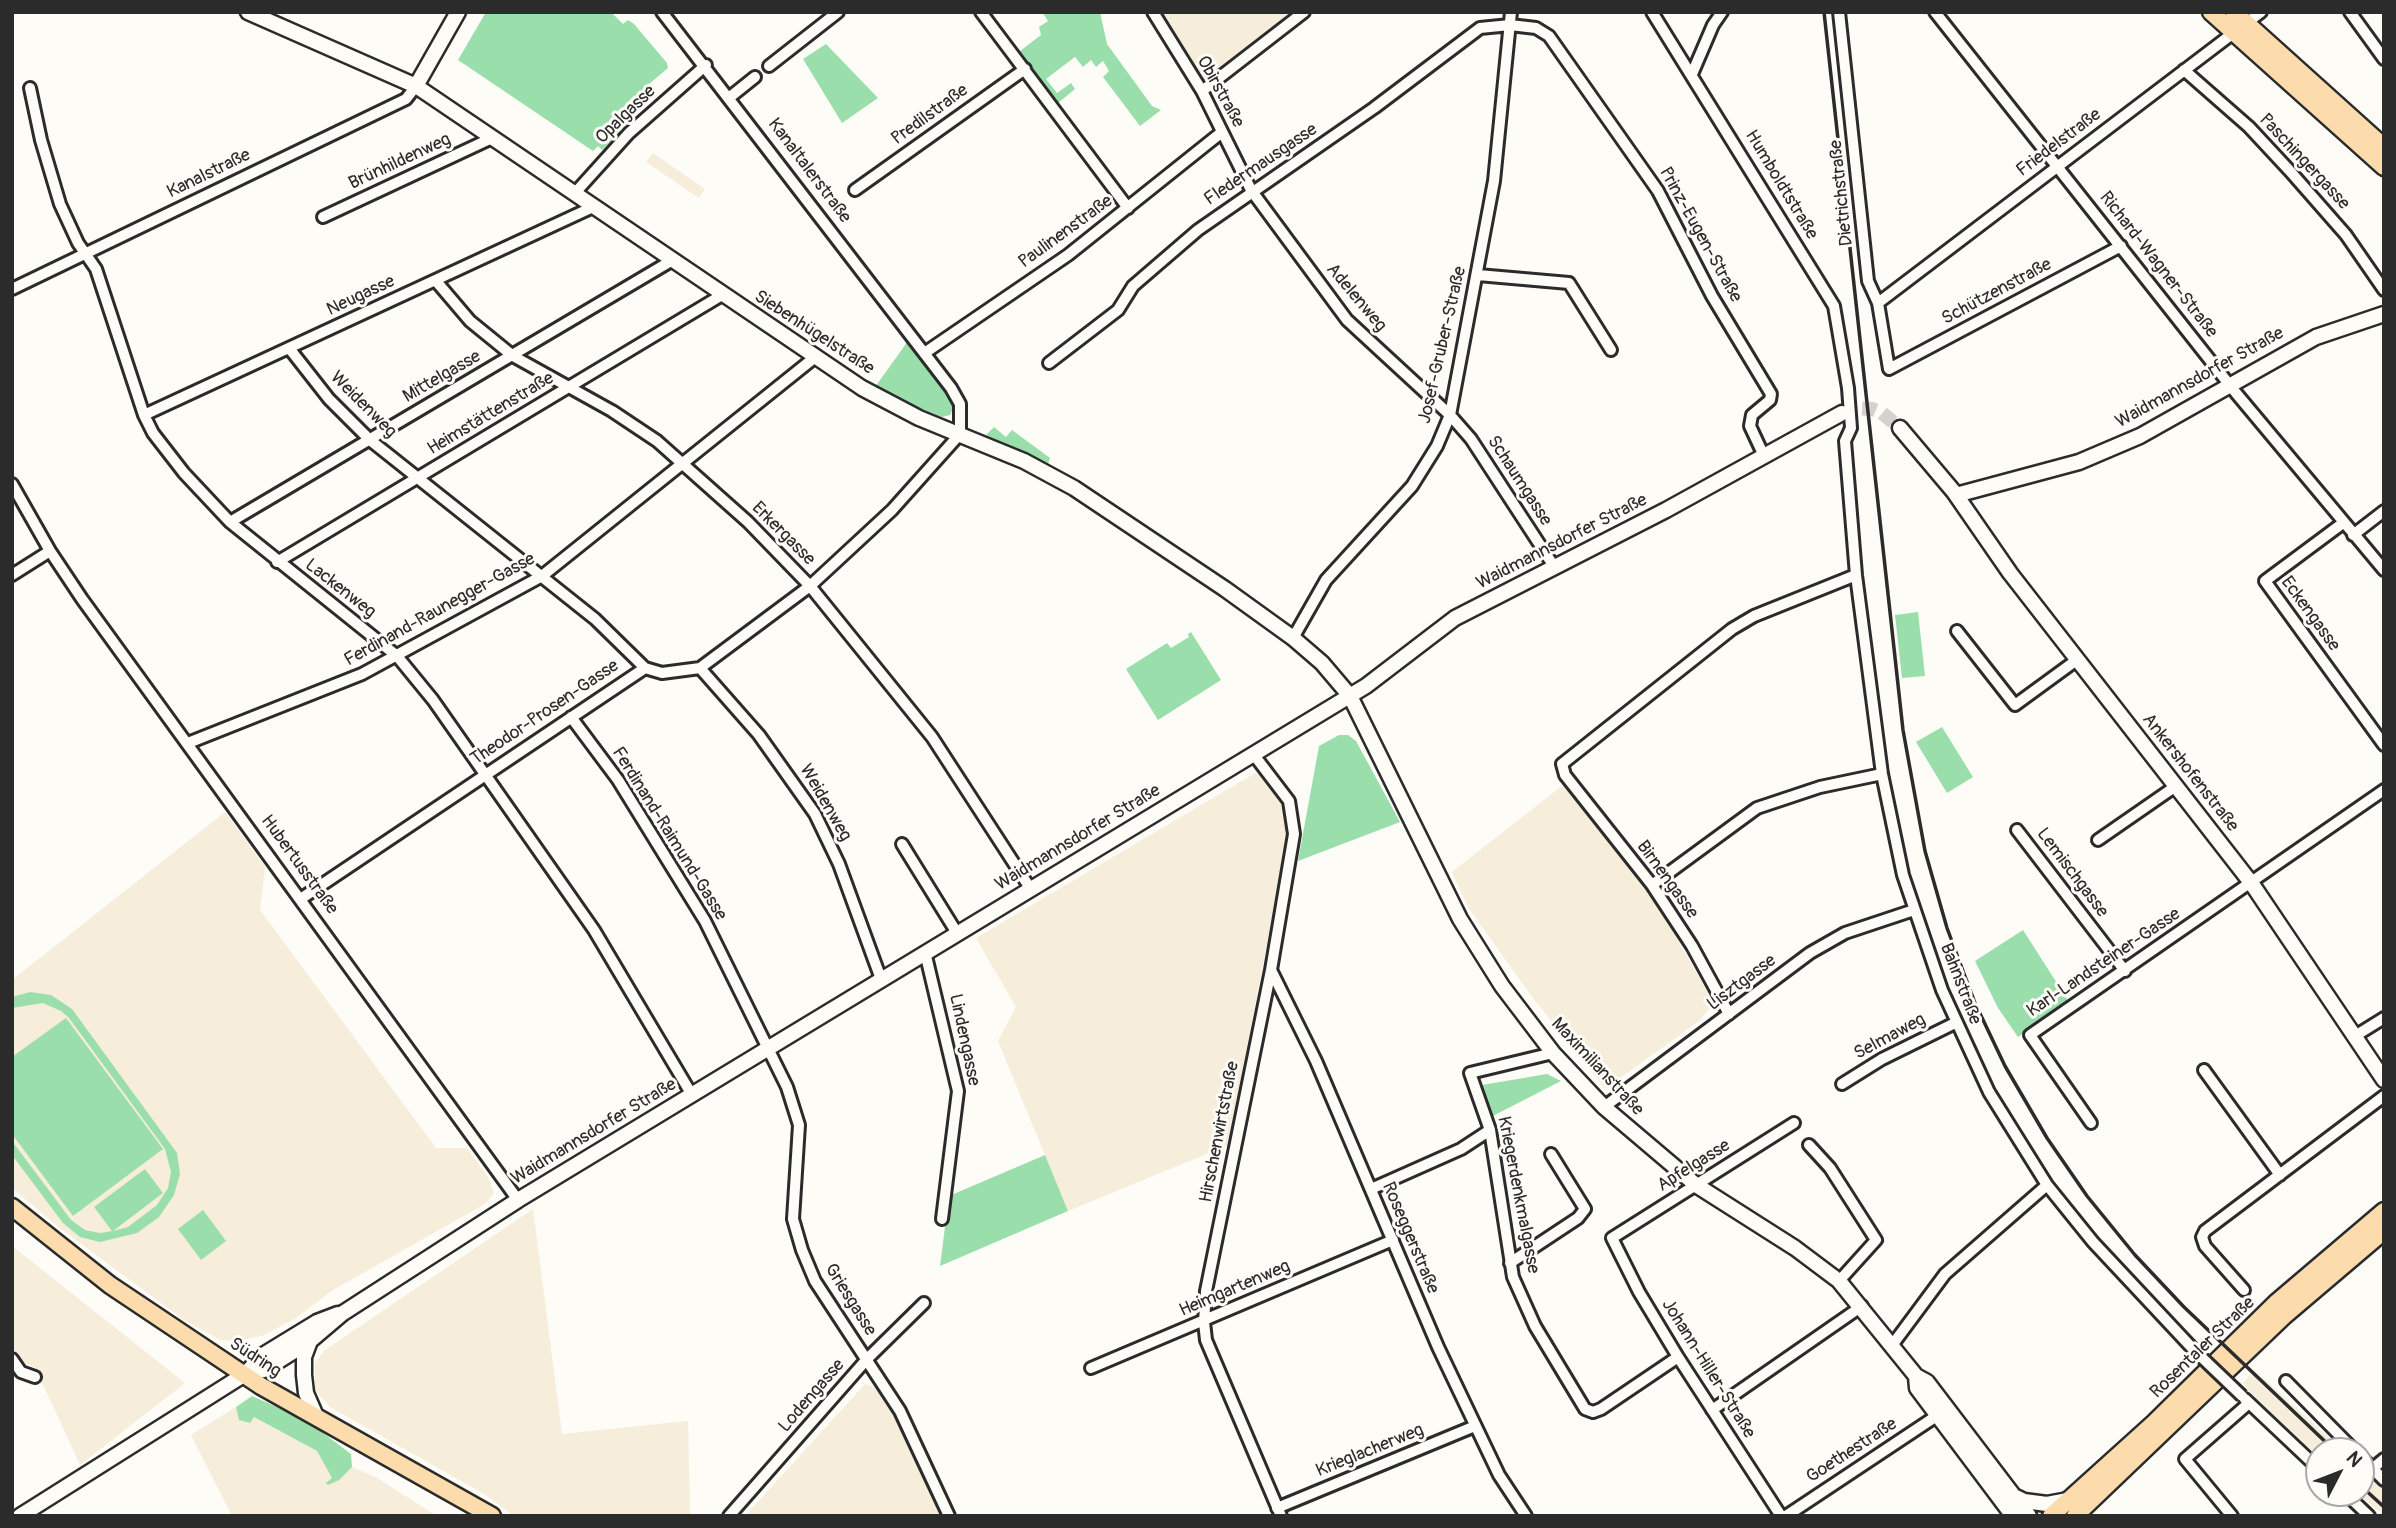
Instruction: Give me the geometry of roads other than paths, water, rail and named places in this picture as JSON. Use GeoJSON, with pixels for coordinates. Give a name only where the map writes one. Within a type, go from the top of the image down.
{"type":"FeatureCollection","features":[{"type":"Feature","properties":{"kind":"main road"},"geometry":{"type":"LineString","coordinates":[[2211,12],[2240,29],[2384,147]]}},
{"type":"Feature","properties":{"kind":"main road"},"geometry":{"type":"LineString","coordinates":[[2234,12],[2240,29],[2384,167]]}},
{"type":"Feature","properties":{"kind":"main road","name":"Südring"},"geometry":{"type":"LineString","coordinates":[[12,1207],[110,1286],[245,1374],[492,1516]]}},
{"type":"Feature","properties":{"kind":"main road","name":"Rosentaler Straße"},"geometry":{"type":"LineString","coordinates":[[2051,1516],[2154,1423],[2287,1294],[2384,1211]]}},
{"type":"Feature","properties":{"kind":"main road","name":"Rosentaler Straße"},"geometry":{"type":"LineString","coordinates":[[2075,1516],[2284,1316],[2384,1231]]}},
{"type":"Feature","properties":{"kind":"street","name":"Siebenhügelstraße"},"geometry":{"type":"LineString","coordinates":[[248,12],[416,86],[722,296],[862,388],[919,418],[1024,461],[1074,488],[1214,581],[1293,638],[1322,663],[1350,696]]}},
{"type":"Feature","properties":{"kind":"street"},"geometry":{"type":"LineString","coordinates":[[416,86],[458,12]]}},
{"type":"Feature","properties":{"kind":"street","name":"Kanaltalerstraße"},"geometry":{"type":"LineString","coordinates":[[662,12],[706,65],[926,352],[957,397],[962,421],[960,434]]}},
{"type":"Feature","properties":{"kind":"street"},"geometry":{"type":"LineString","coordinates":[[769,66],[838,12]]}},
{"type":"Feature","properties":{"kind":"street"},"geometry":{"type":"LineString","coordinates":[[981,12],[1128,208]]}},
{"type":"Feature","properties":{"kind":"street","name":"Obirstraße"},"geometry":{"type":"LineString","coordinates":[[1153,12],[1202,91],[1251,190]]}},
{"type":"Feature","properties":{"kind":"street"},"geometry":{"type":"LineString","coordinates":[[1202,91],[1304,12]]}},
{"type":"Feature","properties":{"kind":"street","name":"Josef-Gruber-Straße"},"geometry":{"type":"LineString","coordinates":[[1293,638],[1326,580],[1412,486],[1437,446],[1450,415],[1478,275],[1501,134],[1511,12]]}},
{"type":"Feature","properties":{"kind":"street","name":"Humboldtstraße"},"geometry":{"type":"LineString","coordinates":[[1652,12],[1833,306],[1848,388]]}},
{"type":"Feature","properties":{"kind":"street"},"geometry":{"type":"LineString","coordinates":[[1692,74],[1713,25],[1722,12]]}},
{"type":"Feature","properties":{"kind":"street","name":"Dietrichstraße"},"geometry":{"type":"LineString","coordinates":[[1839,12],[1868,281],[1878,303],[1889,369]]}},
{"type":"Feature","properties":{"kind":"street","name":"Richard-Wagner-Straße"},"geometry":{"type":"LineString","coordinates":[[1935,12],[2229,384],[2384,570]]}},
{"type":"Feature","properties":{"kind":"street","name":"Friedelstraße"},"geometry":{"type":"LineString","coordinates":[[1878,303],[2261,12]]}},
{"type":"Feature","properties":{"kind":"street"},"geometry":{"type":"LineString","coordinates":[[2350,12],[2384,59]]}},
{"type":"Feature","properties":{"kind":"street","name":"Fledermausgasse"},"geometry":{"type":"LineString","coordinates":[[1049,363],[1118,310],[1133,286],[1198,230],[1251,190],[1292,166],[1374,108],[1480,28],[1510,25]]}},
{"type":"Feature","properties":{"kind":"street","name":"Prinz-Eugen-Straße"},"geometry":{"type":"LineString","coordinates":[[1510,25],[1536,27],[1549,36],[1658,191],[1712,296],[1772,394],[1770,400],[1752,415],[1750,426],[1764,456]]}},
{"type":"Feature","properties":{"kind":"street","name":"Opalgasse"},"geometry":{"type":"LineString","coordinates":[[574,194],[629,133],[706,65]]}},
{"type":"Feature","properties":{"kind":"street","name":"Predilstraße"},"geometry":{"type":"LineString","coordinates":[[855,190],[1024,69]]}},
{"type":"Feature","properties":{"kind":"street","name":"Paschingergasse"},"geometry":{"type":"LineString","coordinates":[[2184,71],[2249,127],[2294,175],[2346,235],[2384,290]]}},
{"type":"Feature","properties":{"kind":"street"},"geometry":{"type":"LineString","coordinates":[[730,97],[755,77]]}},
{"type":"Feature","properties":{"kind":"street","name":"Kanalstraße"},"geometry":{"type":"LineString","coordinates":[[12,289],[406,99],[416,86]]}},
{"type":"Feature","properties":{"kind":"street","name":"Lackenweg"},"geometry":{"type":"LineString","coordinates":[[30,88],[41,141],[60,204],[96,269],[144,415],[165,450],[230,522],[397,656],[433,700],[594,930],[692,1095]]}},
{"type":"Feature","properties":{"kind":"street","name":"Paulinenstraße"},"geometry":{"type":"LineString","coordinates":[[926,352],[1068,255],[1222,132]]}},
{"type":"Feature","properties":{"kind":"street","name":"Brünhildenweg"},"geometry":{"type":"LineString","coordinates":[[323,217],[492,138]]}},
{"type":"Feature","properties":{"kind":"street","name":"Adelenweg"},"geometry":{"type":"LineString","coordinates":[[1251,190],[1347,320],[1450,415]]}},
{"type":"Feature","properties":{"kind":"street","name":"Neugasse"},"geometry":{"type":"LineString","coordinates":[[144,415],[593,207]]}},
{"type":"Feature","properties":{"kind":"street","name":"Schützenstraße"},"geometry":{"type":"LineString","coordinates":[[1889,369],[2121,246]]}},
{"type":"Feature","properties":{"kind":"street","name":"Mittelgasse"},"geometry":{"type":"LineString","coordinates":[[230,522],[671,261]]}},
{"type":"Feature","properties":{"kind":"street"},"geometry":{"type":"LineString","coordinates":[[1478,275],[1569,283],[1611,350]]}},
{"type":"Feature","properties":{"kind":"street","name":"Erkergasse"},"geometry":{"type":"LineString","coordinates":[[436,281],[470,321],[513,356],[612,411],[684,463],[810,586],[932,737],[1030,888]]}},
{"type":"Feature","properties":{"kind":"street","name":"Heimstättenstraße"},"geometry":{"type":"LineString","coordinates":[[277,562],[722,296]]}},
{"type":"Feature","properties":{"kind":"street","name":"Waidmannsdorfer Straße"},"geometry":{"type":"LineString","coordinates":[[1956,495],[2079,462],[2140,436],[2316,337],[2384,314]]}},
{"type":"Feature","properties":{"kind":"street","name":"Weidenweg"},"geometry":{"type":"LineString","coordinates":[[289,348],[329,399],[370,440],[595,619],[645,668]]}},
{"type":"Feature","properties":{"kind":"street","name":"Ferdinand-Raunegger-Gasse"},"geometry":{"type":"LineString","coordinates":[[188,743],[319,692],[397,656],[542,576],[814,358]]}},
{"type":"Feature","properties":{"kind":"street","name":"Bahnstraße"},"geometry":{"type":"LineString","coordinates":[[1848,388],[1852,428],[1845,442],[1856,575],[1882,774],[1914,910],[1955,1023],[1989,1092],[2047,1185],[2093,1242],[2194,1350],[2305,1456]]}},
{"type":"Feature","properties":{"kind":"street","name":"Waidmannsdorfer Straße"},"geometry":{"type":"LineString","coordinates":[[20,1516],[245,1374],[264,1370],[310,1341],[343,1313],[518,1199],[1350,696],[1436,630],[1842,413]]}},
{"type":"Feature","properties":{"kind":"street","name":"Schaumgasse"},"geometry":{"type":"LineString","coordinates":[[1450,415],[1471,439],[1555,568]]}},
{"type":"Feature","properties":{"kind":"street"},"geometry":{"type":"LineString","coordinates":[[1900,428],[1956,495]]}},
{"type":"Feature","properties":{"kind":"street","name":"Theodor-Prosen-Gasse"},"geometry":{"type":"LineString","coordinates":[[302,898],[645,668],[662,673],[700,668],[810,586],[892,510],[960,434]]}},
{"type":"Feature","properties":{"kind":"street","name":"Hubertusstraße"},"geometry":{"type":"LineString","coordinates":[[12,484],[50,551],[518,1199]]}},
{"type":"Feature","properties":{"kind":"street","name":"Ankershofenstraße"},"geometry":{"type":"LineString","coordinates":[[1956,495],[2010,573],[2252,884],[2384,1080]]}},
{"type":"Feature","properties":{"kind":"street"},"geometry":{"type":"LineString","coordinates":[[2353,535],[2384,511]]}},
{"type":"Feature","properties":{"kind":"street","name":"Eckengasse"},"geometry":{"type":"LineString","coordinates":[[2343,523],[2265,581],[2384,745]]}},
{"type":"Feature","properties":{"kind":"street"},"geometry":{"type":"LineString","coordinates":[[12,575],[50,551]]}},
{"type":"Feature","properties":{"kind":"street","name":"Birnengasse"},"geometry":{"type":"LineString","coordinates":[[1729,1014],[1692,946],[1652,885],[1565,775],[1562,770],[1564,761],[1732,629],[1754,616],[1856,575]]}},
{"type":"Feature","properties":{"kind":"street"},"geometry":{"type":"LineString","coordinates":[[1957,631],[2015,705],[2078,659]]}},
{"type":"Feature","properties":{"kind":"street","name":"Weidenweg"},"geometry":{"type":"LineString","coordinates":[[700,668],[760,736],[815,814],[839,864],[881,979]]}},
{"type":"Feature","properties":{"kind":"street","name":"Maximilianstraße"},"geometry":{"type":"LineString","coordinates":[[1350,696],[1460,919],[1502,986],[1553,1053],[1604,1107],[1696,1185],[1795,1248],[1839,1282],[1862,1306],[1916,1376],[1927,1382],[2029,1516]]}},
{"type":"Feature","properties":{"kind":"street","name":"Ferdinand-Raimund-Gasse"},"geometry":{"type":"LineString","coordinates":[[571,717],[618,780],[687,892],[767,1049]]}},
{"type":"Feature","properties":{"kind":"street","name":"Hirschenwirtstraße"},"geometry":{"type":"LineString","coordinates":[[1254,755],[1280,786],[1294,818],[1294,834],[1271,970],[1206,1292],[1204,1322],[1206,1340],[1279,1512]]}},
{"type":"Feature","properties":{"kind":"street"},"geometry":{"type":"LineString","coordinates":[[1652,885],[1724,829],[1757,808],[1820,787],[1882,774]]}},
{"type":"Feature","properties":{"kind":"street"},"geometry":{"type":"LineString","coordinates":[[2098,841],[2176,786]]}},
{"type":"Feature","properties":{"kind":"street","name":"Karl-Landsteiner-Gasse"},"geometry":{"type":"LineString","coordinates":[[2091,1123],[2030,1035],[2252,884],[2384,790]]}},
{"type":"Feature","properties":{"kind":"street","name":"Lemischgasse"},"geometry":{"type":"LineString","coordinates":[[2017,830],[2124,971]]}},
{"type":"Feature","properties":{"kind":"street"},"geometry":{"type":"LineString","coordinates":[[902,844],[957,933]]}},
{"type":"Feature","properties":{"kind":"street","name":"Lisztgasse"},"geometry":{"type":"LineString","coordinates":[[1604,1107],[1833,939],[1914,910]]}},
{"type":"Feature","properties":{"kind":"street","name":"Lindengasse"},"geometry":{"type":"LineString","coordinates":[[925,952],[958,1091],[942,1219]]}},
{"type":"Feature","properties":{"kind":"street","name":"Roseggerstraße"},"geometry":{"type":"LineString","coordinates":[[1271,970],[1316,1061],[1475,1426],[1504,1485],[1526,1516]]}},
{"type":"Feature","properties":{"kind":"street"},"geometry":{"type":"LineString","coordinates":[[2355,1036],[2384,1018]]}},
{"type":"Feature","properties":{"kind":"street","name":"Selmaweg"},"geometry":{"type":"LineString","coordinates":[[1842,1084],[1882,1059],[1955,1023]]}},
{"type":"Feature","properties":{"kind":"street","name":"Griesgasse"},"geometry":{"type":"LineString","coordinates":[[767,1049],[787,1087],[799,1125],[793,1219],[802,1250],[815,1281],[900,1412],[949,1516]]}},
{"type":"Feature","properties":{"kind":"street","name":"Kriegerdenkmalgasse"},"geometry":{"type":"LineString","coordinates":[[1553,1053],[1470,1073],[1490,1130],[1510,1262],[1535,1326],[1586,1409],[1593,1412],[1678,1357]]}},
{"type":"Feature","properties":{"kind":"street"},"geometry":{"type":"LineString","coordinates":[[2204,1070],[2280,1175]]}},
{"type":"Feature","properties":{"kind":"street"},"geometry":{"type":"LineString","coordinates":[[2244,1290],[2205,1246],[2202,1237],[2384,1096]]}},
{"type":"Feature","properties":{"kind":"street","name":"Apfelgasse"},"geometry":{"type":"LineString","coordinates":[[1612,1238],[1794,1123]]}},
{"type":"Feature","properties":{"kind":"street"},"geometry":{"type":"LineString","coordinates":[[1371,1189],[1461,1149],[1490,1130]]}},
{"type":"Feature","properties":{"kind":"street"},"geometry":{"type":"LineString","coordinates":[[1810,1145],[1830,1168],[1876,1240],[1839,1282]]}},
{"type":"Feature","properties":{"kind":"street"},"geometry":{"type":"LineString","coordinates":[[1510,1262],[1578,1218],[1585,1209],[1551,1154]]}},
{"type":"Feature","properties":{"kind":"street"},"geometry":{"type":"LineString","coordinates":[[1893,1344],[1945,1274],[2047,1185]]}},
{"type":"Feature","properties":{"kind":"street","name":"Johann-Hiller-Straße"},"geometry":{"type":"LineString","coordinates":[[1612,1238],[1678,1357],[1783,1516]]}},
{"type":"Feature","properties":{"kind":"street","name":"Heimgartenweg"},"geometry":{"type":"LineString","coordinates":[[1091,1368],[1393,1240]]}},
{"type":"Feature","properties":{"kind":"street","name":"Lodengasse"},"geometry":{"type":"LineString","coordinates":[[729,1516],[867,1359],[925,1303]]}},
{"type":"Feature","properties":{"kind":"street"},"geometry":{"type":"LineString","coordinates":[[1712,1410],[1862,1306]]}},
{"type":"Feature","properties":{"kind":"street","name":"Waidmannsdorfer Straße"},"geometry":{"type":"LineString","coordinates":[[245,1374],[254,1361],[303,1330],[343,1313]]}},
{"type":"Feature","properties":{"kind":"street"},"geometry":{"type":"LineString","coordinates":[[310,1341],[304,1357],[304,1375],[306,1393],[316,1416]]}},
{"type":"Feature","properties":{"kind":"street"},"geometry":{"type":"LineString","coordinates":[[12,1359],[21,1372],[36,1377]]}},
{"type":"Feature","properties":{"kind":"street","name":"Maximilianstraße"},"geometry":{"type":"LineString","coordinates":[[1916,1376],[1917,1388],[2013,1516]]}},
{"type":"Feature","properties":{"kind":"street"},"geometry":{"type":"LineString","coordinates":[[2286,1381],[2341,1437]]}},
{"type":"Feature","properties":{"kind":"street"},"geometry":{"type":"LineString","coordinates":[[2232,1516],[2185,1459],[2245,1399]]}},
{"type":"Feature","properties":{"kind":"street","name":"Goethestraße"},"geometry":{"type":"LineString","coordinates":[[1783,1516],[1938,1415]]}},
{"type":"Feature","properties":{"kind":"street","name":"Krieglacherweg"},"geometry":{"type":"LineString","coordinates":[[1279,1512],[1475,1426]]}},
{"type":"Feature","properties":{"kind":"street"},"geometry":{"type":"LineString","coordinates":[[2012,1495],[2024,1502],[2068,1500]]}},
{"type":"Feature","properties":{"kind":"tunnel"},"geometry":{"type":"LineString","coordinates":[[1842,413],[1855,408],[1872,409],[1882,413],[1900,428]]}},
{"type":"Feature","properties":{"kind":"railway"},"geometry":{"type":"LineString","coordinates":[[1824,12],[1903,730],[1925,851],[1947,928],[1975,1003],[2005,1066],[2047,1138],[2087,1196],[2135,1255],[2184,1307],[2320,1437]]}},
{"type":"Feature","properties":{"kind":"railway"},"geometry":{"type":"LineString","coordinates":[[2375,1499],[2384,1507]]}}]}
